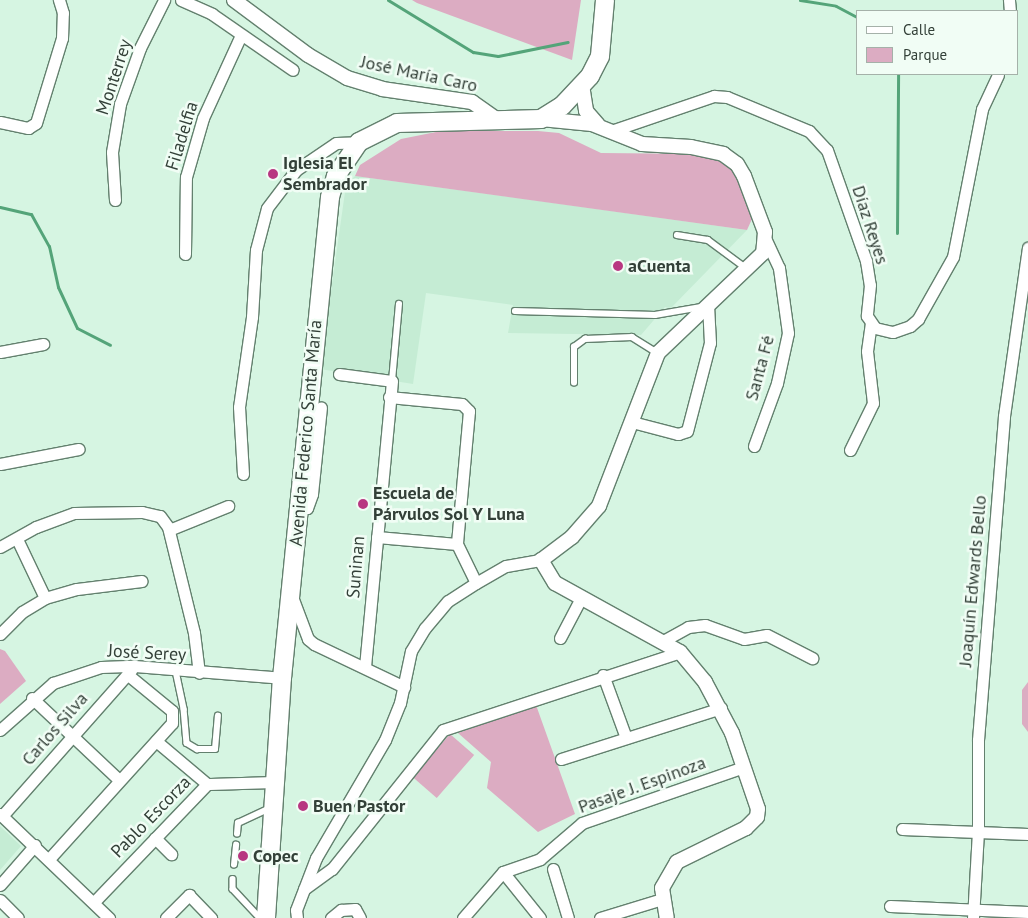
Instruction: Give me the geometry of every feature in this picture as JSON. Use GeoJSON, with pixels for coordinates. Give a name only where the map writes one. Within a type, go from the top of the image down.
{"type":"FeatureCollection","features":[{"type":"Feature","properties":{"kind":"main road"},"geometry":{"type":"LineString","coordinates":[[541,119],[562,106],[582,85],[596,65],[602,47],[605,0]]}},
{"type":"Feature","properties":{"kind":"main road","name":"Avenida Federico Santa María"},"geometry":{"type":"LineString","coordinates":[[266,918],[282,678],[292,594],[330,197],[336,176],[359,142],[397,123],[541,119]]}},
{"type":"Feature","properties":{"kind":"street"},"geometry":{"type":"LineString","coordinates":[[0,122],[32,127],[36,123],[62,38],[63,13],[59,0]]}},
{"type":"Feature","properties":{"kind":"street","name":"Monterrey"},"geometry":{"type":"LineString","coordinates":[[115,200],[112,152],[120,104],[140,48],[164,0]]}},
{"type":"Feature","properties":{"kind":"street"},"geometry":{"type":"LineString","coordinates":[[181,0],[212,14],[293,70]]}},
{"type":"Feature","properties":{"kind":"street","name":"José María Caro"},"geometry":{"type":"LineString","coordinates":[[234,0],[308,55],[347,78],[382,89],[472,102],[496,119]]}},
{"type":"Feature","properties":{"kind":"street","name":"Filadelfia"},"geometry":{"type":"LineString","coordinates":[[185,254],[186,177],[203,118],[241,35]]}},
{"type":"Feature","properties":{"kind":"street"},"geometry":{"type":"LineString","coordinates":[[871,324],[885,332],[910,326],[918,319],[946,274],[959,237],[982,109],[998,75]]}},
{"type":"Feature","properties":{"kind":"street"},"geometry":{"type":"LineString","coordinates":[[297,918],[296,910],[316,858],[385,740],[404,687],[412,651],[425,628],[448,601],[476,583],[506,566],[541,560],[572,537],[599,506],[658,352],[748,270],[763,253],[766,240],[752,194],[730,158],[703,148],[642,144],[606,129],[589,119],[582,85]]}},
{"type":"Feature","properties":{"kind":"street","name":"Díaz Reyes"},"geometry":{"type":"LineString","coordinates":[[606,129],[714,96],[727,97],[809,131],[827,150],[866,261],[870,285],[867,316],[871,324],[867,351],[873,403],[850,450]]}},
{"type":"Feature","properties":{"kind":"street"},"geometry":{"type":"LineString","coordinates":[[541,119],[565,119],[606,129]]}},
{"type":"Feature","properties":{"kind":"street"},"geometry":{"type":"LineString","coordinates":[[243,474],[239,407],[252,317],[256,250],[267,208],[296,170],[336,143],[359,142]]}},
{"type":"Feature","properties":{"kind":"street","name":"Santa Fé"},"geometry":{"type":"LineString","coordinates":[[754,446],[777,383],[788,333],[779,268],[766,240]]}},
{"type":"Feature","properties":{"kind":"street","name":"Joaquín Edwards Bello"},"geometry":{"type":"LineString","coordinates":[[973,914],[978,832],[978,740],[1004,416],[1028,248]]}},
{"type":"Feature","properties":{"kind":"street"},"geometry":{"type":"LineString","coordinates":[[632,422],[678,434],[687,431],[710,343],[708,306]]}},
{"type":"Feature","properties":{"kind":"street"},"geometry":{"type":"LineString","coordinates":[[0,352],[43,344]]}},
{"type":"Feature","properties":{"kind":"street"},"geometry":{"type":"LineString","coordinates":[[339,374],[392,381]]}},
{"type":"Feature","properties":{"kind":"street","name":"Suninan"},"geometry":{"type":"LineString","coordinates":[[365,668],[392,381]]}},
{"type":"Feature","properties":{"kind":"street"},"geometry":{"type":"LineString","coordinates":[[390,397],[462,404],[469,411],[457,544],[476,583]]}},
{"type":"Feature","properties":{"kind":"street"},"geometry":{"type":"LineString","coordinates":[[299,509],[307,508],[312,494],[322,407]]}},
{"type":"Feature","properties":{"kind":"street"},"geometry":{"type":"LineString","coordinates":[[0,464],[79,449]]}},
{"type":"Feature","properties":{"kind":"street"},"geometry":{"type":"LineString","coordinates":[[169,530],[228,506]]}},
{"type":"Feature","properties":{"kind":"street"},"geometry":{"type":"LineString","coordinates":[[0,547],[36,527],[74,513],[142,512],[160,516],[169,530],[194,633],[199,673]]}},
{"type":"Feature","properties":{"kind":"street"},"geometry":{"type":"LineString","coordinates":[[376,537],[457,544]]}},
{"type":"Feature","properties":{"kind":"street"},"geometry":{"type":"LineString","coordinates":[[17,538],[45,598]]}},
{"type":"Feature","properties":{"kind":"street"},"geometry":{"type":"LineString","coordinates":[[541,560],[555,583],[680,652],[721,708],[744,767],[758,809],[757,816],[746,828],[682,857],[664,880],[662,898],[667,918]]}},
{"type":"Feature","properties":{"kind":"street"},"geometry":{"type":"LineString","coordinates":[[0,634],[22,612],[45,598],[77,589],[142,581]]}},
{"type":"Feature","properties":{"kind":"street"},"geometry":{"type":"LineString","coordinates":[[292,594],[308,639],[333,655],[404,687]]}},
{"type":"Feature","properties":{"kind":"street"},"geometry":{"type":"LineString","coordinates":[[560,638],[581,598]]}},
{"type":"Feature","properties":{"kind":"street"},"geometry":{"type":"LineString","coordinates":[[663,641],[688,627],[705,625],[744,639],[767,635],[812,658]]}},
{"type":"Feature","properties":{"kind":"street"},"geometry":{"type":"LineString","coordinates":[[304,889],[332,869],[443,730],[541,698],[603,675],[680,652]]}},
{"type":"Feature","properties":{"kind":"street","name":"José Serey"},"geometry":{"type":"LineString","coordinates":[[0,730],[32,698],[67,676],[101,667],[131,670],[176,670],[282,678]]}},
{"type":"Feature","properties":{"kind":"street"},"geometry":{"type":"LineString","coordinates":[[49,859],[172,723],[172,711],[131,670]]}},
{"type":"Feature","properties":{"kind":"street","name":"Carlos Silva"},"geometry":{"type":"LineString","coordinates":[[1,815],[74,736],[131,670]]}},
{"type":"Feature","properties":{"kind":"street"},"geometry":{"type":"LineString","coordinates":[[603,675],[626,738]]}},
{"type":"Feature","properties":{"kind":"street"},"geometry":{"type":"LineString","coordinates":[[32,698],[119,780]]}},
{"type":"Feature","properties":{"kind":"street"},"geometry":{"type":"LineString","coordinates":[[561,758],[721,708]]}},
{"type":"Feature","properties":{"kind":"street"},"geometry":{"type":"LineString","coordinates":[[156,741],[207,784]]}},
{"type":"Feature","properties":{"kind":"street","name":"Pasaje J. Espinoza"},"geometry":{"type":"LineString","coordinates":[[503,872],[540,859],[582,823],[744,767]]}},
{"type":"Feature","properties":{"kind":"street","name":"Pablo Escorza"},"geometry":{"type":"LineString","coordinates":[[94,902],[207,784],[276,782]]}},
{"type":"Feature","properties":{"kind":"street"},"geometry":{"type":"LineString","coordinates":[[1,815],[35,845],[109,918]]}},
{"type":"Feature","properties":{"kind":"street"},"geometry":{"type":"LineString","coordinates":[[902,829],[1028,834]]}},
{"type":"Feature","properties":{"kind":"street"},"geometry":{"type":"LineString","coordinates":[[155,838],[171,854]]}},
{"type":"Feature","properties":{"kind":"street"},"geometry":{"type":"LineString","coordinates":[[0,885],[35,845]]}},
{"type":"Feature","properties":{"kind":"street"},"geometry":{"type":"LineString","coordinates":[[553,869],[568,918]]}},
{"type":"Feature","properties":{"kind":"street"},"geometry":{"type":"LineString","coordinates":[[463,918],[503,872],[540,918]]}},
{"type":"Feature","properties":{"kind":"street"},"geometry":{"type":"LineString","coordinates":[[166,918],[189,895],[212,918]]}},
{"type":"Feature","properties":{"kind":"street"},"geometry":{"type":"LineString","coordinates":[[600,918],[662,898]]}},
{"type":"Feature","properties":{"kind":"street"},"geometry":{"type":"LineString","coordinates":[[0,900],[18,918]]}},
{"type":"Feature","properties":{"kind":"street"},"geometry":{"type":"LineString","coordinates":[[890,906],[973,914],[1028,912]]}},
{"type":"Feature","properties":{"kind":"street"},"geometry":{"type":"LineString","coordinates":[[331,918],[341,910],[355,909],[360,918]]}},
{"type":"Feature","properties":{"kind":"lane"},"geometry":{"type":"LineString","coordinates":[[677,234],[708,240],[748,270]]}},
{"type":"Feature","properties":{"kind":"lane"},"geometry":{"type":"LineString","coordinates":[[392,381],[399,304]]}},
{"type":"Feature","properties":{"kind":"lane"},"geometry":{"type":"LineString","coordinates":[[515,311],[655,315],[708,306]]}},
{"type":"Feature","properties":{"kind":"lane"},"geometry":{"type":"LineString","coordinates":[[574,383],[574,347],[585,339],[632,337],[658,352]]}},
{"type":"Feature","properties":{"kind":"lane"},"geometry":{"type":"LineString","coordinates":[[176,670],[184,708],[187,743],[197,749],[215,749],[218,716]]}},
{"type":"Feature","properties":{"kind":"lane"},"geometry":{"type":"LineString","coordinates":[[237,834],[238,823],[274,806]]}},
{"type":"Feature","properties":{"kind":"lane"},"geometry":{"type":"LineString","coordinates":[[234,866],[236,845]]}},
{"type":"Feature","properties":{"kind":"lane"},"geometry":{"type":"LineString","coordinates":[[233,879],[233,889],[260,918]]}},
{"type":"Feature","properties":{"kind":"shaded area"},"geometry":{"type":"Polygon","coordinates":[[[355,176],[747,230],[671,308],[665,307],[641,335],[508,333],[513,305],[426,293],[413,384],[320,369],[346,185],[355,176]]]}},
{"type":"Feature","properties":{"kind":"shaded area"},"geometry":{"type":"Polygon","coordinates":[[[0,826],[21,846],[0,870],[0,826]]]}},
{"type":"Feature","properties":{"kind":"green space"},"geometry":{"type":"Polygon","coordinates":[[[412,0],[581,0],[572,60],[417,3],[412,0]]]}},
{"type":"Feature","properties":{"kind":"green space"},"geometry":{"type":"Polygon","coordinates":[[[441,131],[538,131],[559,133],[601,153],[705,154],[718,157],[730,166],[750,206],[752,219],[747,230],[355,176],[360,165],[401,139],[441,131]]]}},
{"type":"Feature","properties":{"kind":"green space"},"geometry":{"type":"Polygon","coordinates":[[[0,649],[5,651],[26,681],[0,704],[0,649]]]}},
{"type":"Feature","properties":{"kind":"green space"},"geometry":{"type":"Polygon","coordinates":[[[1028,682],[1028,732],[1022,724],[1022,690],[1028,682]]]}},
{"type":"Feature","properties":{"kind":"green space"},"geometry":{"type":"Polygon","coordinates":[[[536,705],[575,814],[538,832],[487,788],[491,762],[458,733],[536,705]]]}},
{"type":"Feature","properties":{"kind":"green space"},"geometry":{"type":"Polygon","coordinates":[[[450,734],[474,755],[437,798],[413,777],[450,734]]]}},
{"type":"Feature","properties":{"kind":"waterway"},"geometry":{"type":"LineString","coordinates":[[388,0],[473,52],[498,56],[568,42]]}},
{"type":"Feature","properties":{"kind":"waterway"},"geometry":{"type":"LineString","coordinates":[[800,0],[836,6],[856,16]]}},
{"type":"Feature","properties":{"kind":"waterway"},"geometry":{"type":"LineString","coordinates":[[897,233],[898,75]]}},
{"type":"Feature","properties":{"kind":"waterway"},"geometry":{"type":"LineString","coordinates":[[0,207],[31,214],[49,246],[58,287],[77,328],[110,345]]}},
{"type":"Feature","properties":{"kind":"place","name":"Iglesia El Sembrador"},"geometry":{"type":"Point","coordinates":[273,174]}},
{"type":"Feature","properties":{"kind":"place","name":"aCuenta"},"geometry":{"type":"Point","coordinates":[618,266]}},
{"type":"Feature","properties":{"kind":"place","name":"Escuela de Párvulos Sol Y Luna"},"geometry":{"type":"Point","coordinates":[363,504]}},
{"type":"Feature","properties":{"kind":"place","name":"Buen Pastor"},"geometry":{"type":"Point","coordinates":[303,806]}},
{"type":"Feature","properties":{"kind":"place","name":"Copec"},"geometry":{"type":"Point","coordinates":[243,856]}}]}
